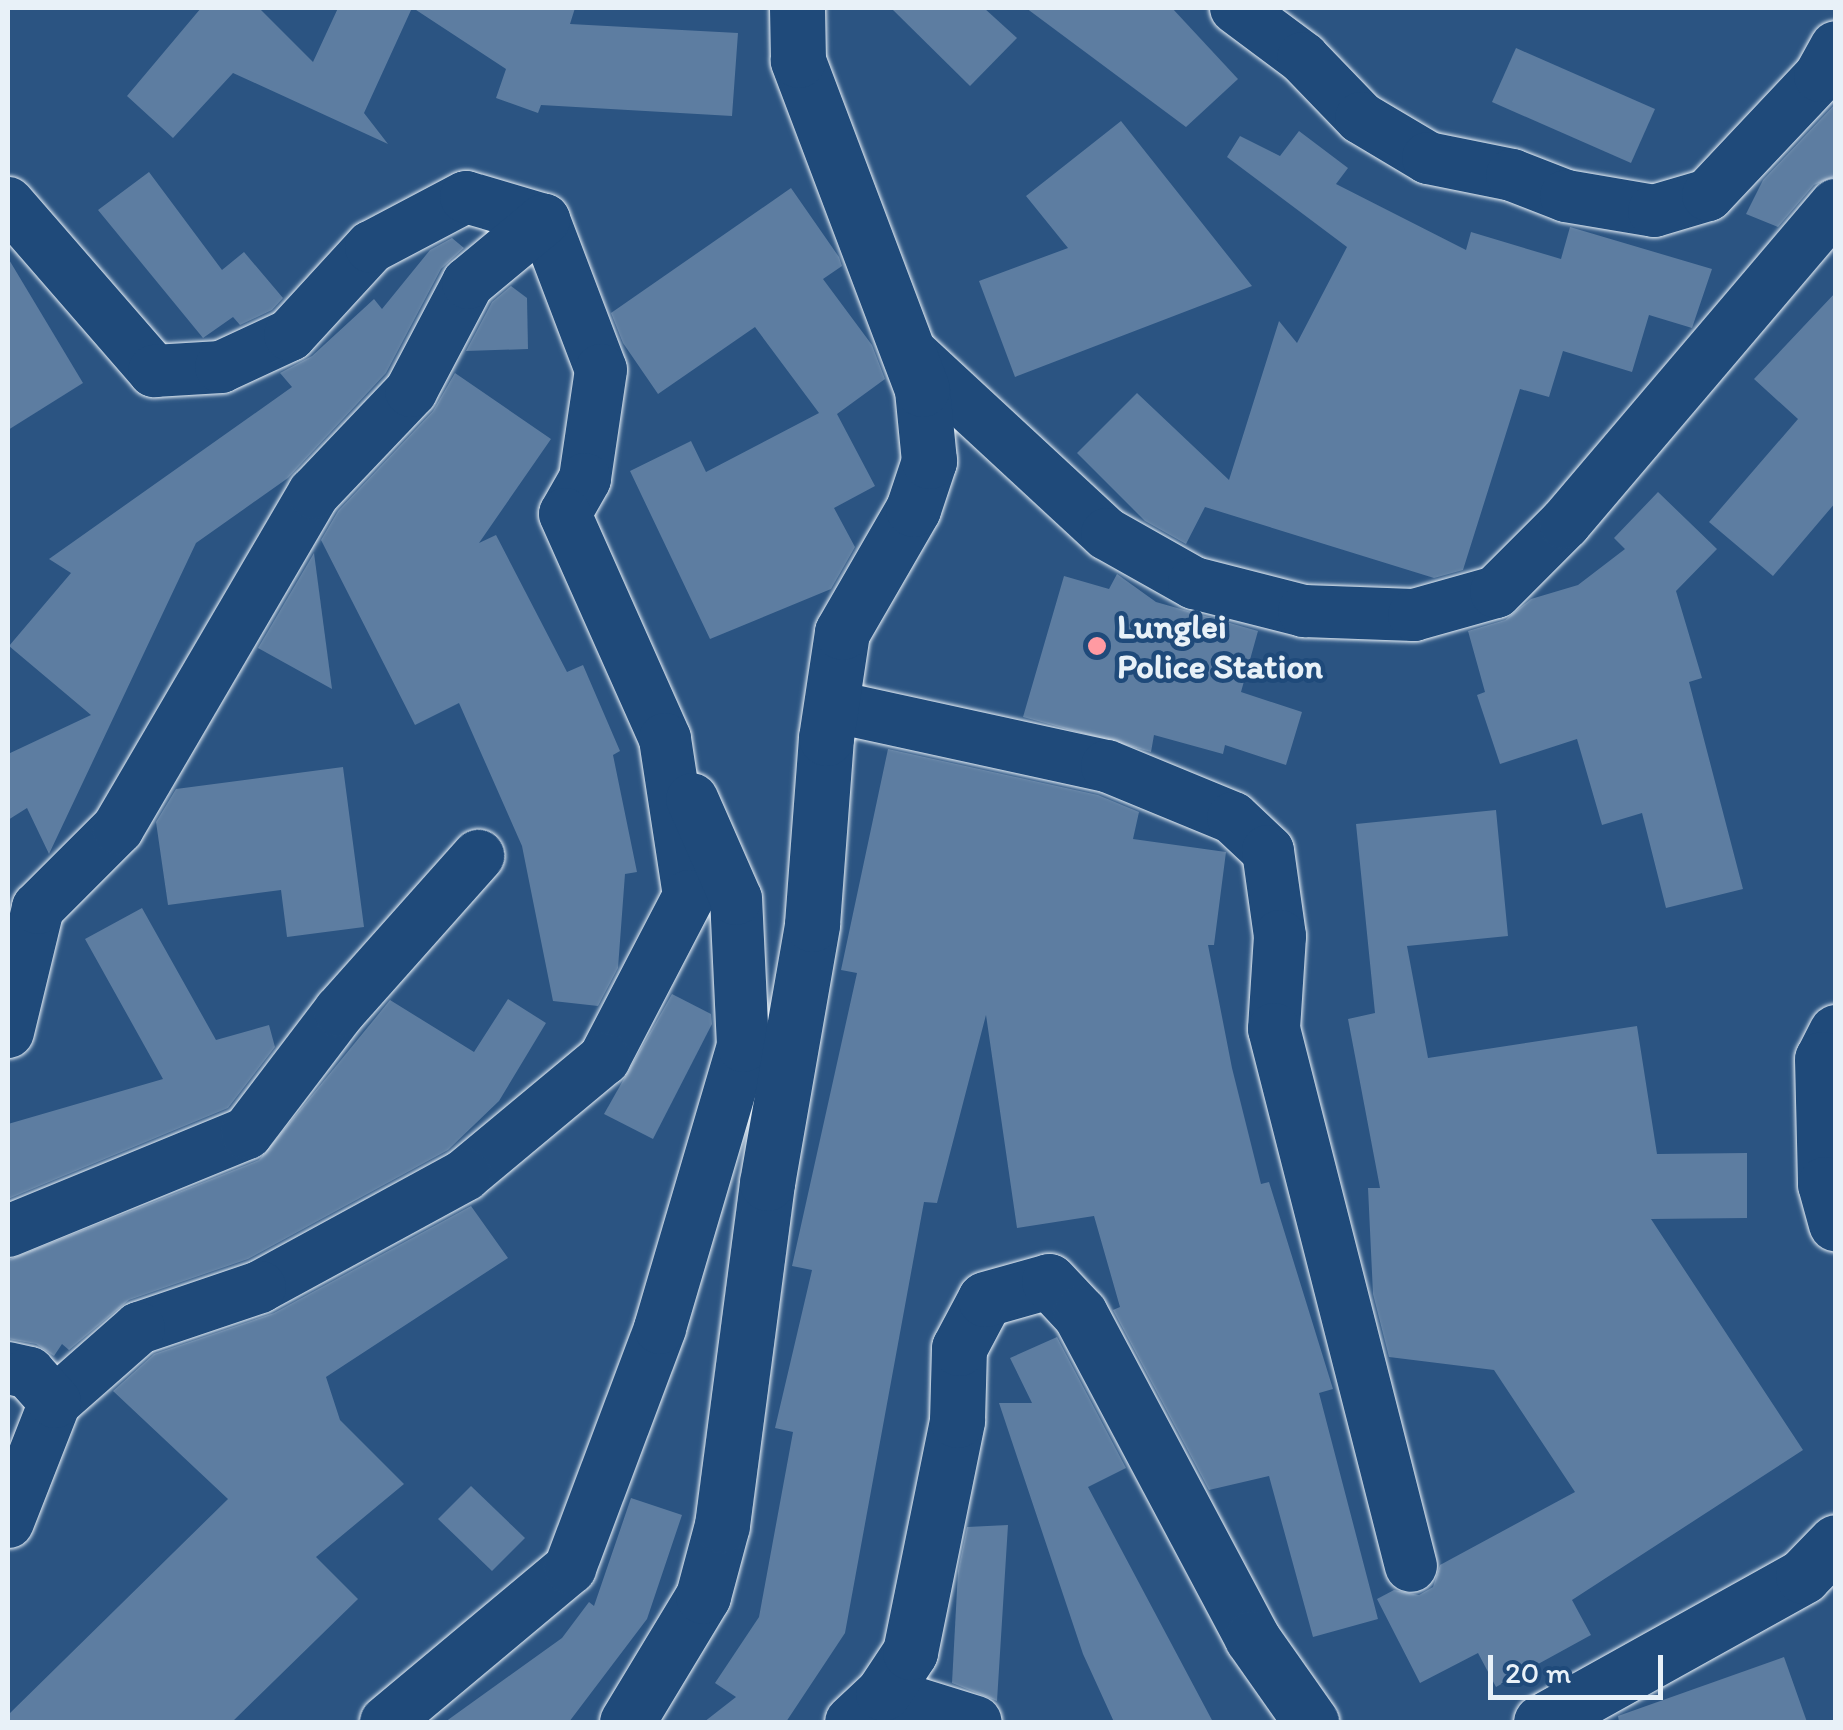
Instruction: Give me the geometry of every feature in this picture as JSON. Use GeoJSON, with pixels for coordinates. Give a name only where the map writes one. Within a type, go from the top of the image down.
{"type":"FeatureCollection","features":[{"type":"Feature","properties":{"kind":"main road"},"geometry":{"type":"LineString","coordinates":[[628,1722],[703,1596],[722,1525],[765,1201],[812,924],[831,706],[842,632],[913,509],[928,462],[922,389],[798,60],[796,8]]}},
{"type":"Feature","properties":{"kind":"main road"},"geometry":{"type":"LineString","coordinates":[[1836,1032],[1822,1059],[1825,1184],[1836,1224]]}},
{"type":"Feature","properties":{"kind":"main road"},"geometry":{"type":"LineString","coordinates":[[868,1708],[910,1652],[932,1565],[957,1420],[960,1348],[985,1299],[1049,1281],[1080,1314],[1252,1638],[1312,1722]]}},
{"type":"Feature","properties":{"kind":"main road"},"geometry":{"type":"LineString","coordinates":[[1541,1722],[1803,1576],[1836,1542]]}},
{"type":"Feature","properties":{"kind":"street"},"geometry":{"type":"LineString","coordinates":[[1236,8],[1303,58],[1362,118],[1428,158],[1512,175],[1566,196],[1654,211],[1708,195],[1820,76],[1836,47]]}},
{"type":"Feature","properties":{"kind":"street"},"geometry":{"type":"LineString","coordinates":[[8,203],[154,371],[222,367],[290,335],[371,247],[466,197],[544,220]]}},
{"type":"Feature","properties":{"kind":"street"},"geometry":{"type":"LineString","coordinates":[[906,349],[1107,534],[1194,583],[1304,611],[1414,614],[1496,592],[1564,523],[1836,205]]}},
{"type":"Feature","properties":{"kind":"street"},"geometry":{"type":"LineString","coordinates":[[386,1722],[570,1568],[660,1328],[743,1046],[736,898],[566,514],[585,479],[601,370],[544,220]]}},
{"type":"Feature","properties":{"kind":"street"},"geometry":{"type":"LineString","coordinates":[[8,1032],[38,908],[118,828],[314,492],[410,391],[468,283],[544,220]]}},
{"type":"Feature","properties":{"kind":"street"},"geometry":{"type":"LineString","coordinates":[[831,706],[1108,766],[1232,818],[1268,851],[1280,936],[1274,1029],[1411,1566]]}},
{"type":"Feature","properties":{"kind":"street"},"geometry":{"type":"LineString","coordinates":[[8,1522],[55,1402],[139,1328],[260,1287],[465,1175],[604,1058],[689,896],[665,738]]}},
{"type":"Feature","properties":{"kind":"street"},"geometry":{"type":"LineString","coordinates":[[8,1230],[247,1133],[340,1011],[478,856]]}},
{"type":"Feature","properties":{"kind":"street"},"geometry":{"type":"LineString","coordinates":[[8,1368],[29,1373],[55,1402]]}},
{"type":"Feature","properties":{"kind":"street"},"geometry":{"type":"LineString","coordinates":[[868,1708],[976,1722]]}},
{"type":"Feature","properties":{"kind":"building"},"geometry":{"type":"Polygon","coordinates":[[[201,8],[259,8],[313,62],[338,8],[412,8],[364,113],[388,144],[233,73],[173,138],[127,96],[201,8]]]}},
{"type":"Feature","properties":{"kind":"building"},"geometry":{"type":"Polygon","coordinates":[[[413,8],[575,8],[570,24],[738,33],[732,116],[541,105],[538,113],[496,98],[506,69],[413,8]]]}},
{"type":"Feature","properties":{"kind":"building"},"geometry":{"type":"Polygon","coordinates":[[[891,8],[984,8],[1017,38],[970,86],[891,8]]]}},
{"type":"Feature","properties":{"kind":"building"},"geometry":{"type":"Polygon","coordinates":[[[1026,8],[1172,8],[1238,79],[1186,127],[1026,8]]]}},
{"type":"Feature","properties":{"kind":"building"},"geometry":{"type":"Polygon","coordinates":[[[1516,48],[1655,109],[1631,163],[1492,102],[1516,48]]]}},
{"type":"Feature","properties":{"kind":"building"},"geometry":{"type":"Polygon","coordinates":[[[1836,103],[1836,176],[1814,185],[1778,227],[1746,214],[1763,180],[1836,103]]]}},
{"type":"Feature","properties":{"kind":"building"},"geometry":{"type":"Polygon","coordinates":[[[1121,121],[1252,286],[1015,377],[979,281],[1068,248],[1026,196],[1121,121]]]}},
{"type":"Feature","properties":{"kind":"building"},"geometry":{"type":"Polygon","coordinates":[[[1299,131],[1348,168],[1336,184],[1466,250],[1471,232],[1561,259],[1570,227],[1712,269],[1692,328],[1649,315],[1632,372],[1563,351],[1549,397],[1520,389],[1463,570],[1434,578],[1205,507],[1186,544],[1145,521],[1077,453],[1137,393],[1229,480],[1279,321],[1297,343],[1347,247],[1227,157],[1240,136],[1280,156],[1299,131]]]}},
{"type":"Feature","properties":{"kind":"building"},"geometry":{"type":"Polygon","coordinates":[[[149,172],[222,270],[244,252],[283,298],[272,310],[240,325],[233,317],[203,338],[98,210],[149,172]]]}},
{"type":"Feature","properties":{"kind":"building"},"geometry":{"type":"Polygon","coordinates":[[[791,188],[839,257],[842,266],[823,279],[872,345],[885,379],[837,414],[875,486],[834,508],[855,547],[831,589],[710,639],[630,471],[691,441],[706,472],[819,413],[755,327],[658,394],[623,343],[611,313],[791,188]]]}},
{"type":"Feature","properties":{"kind":"building"},"geometry":{"type":"Polygon","coordinates":[[[452,238],[464,248],[441,269],[386,373],[288,478],[196,543],[49,854],[27,808],[8,820],[8,754],[91,715],[9,646],[71,573],[49,559],[292,387],[280,373],[312,356],[374,299],[382,309],[430,250],[452,238]]]}},
{"type":"Feature","properties":{"kind":"building"},"geometry":{"type":"Polygon","coordinates":[[[8,258],[83,383],[8,430],[8,258]]]}},
{"type":"Feature","properties":{"kind":"building"},"geometry":{"type":"Polygon","coordinates":[[[511,286],[527,298],[528,349],[466,351],[492,302],[511,286]]]}},
{"type":"Feature","properties":{"kind":"building"},"geometry":{"type":"Polygon","coordinates":[[[1836,292],[1836,502],[1773,576],[1709,522],[1798,419],[1754,379],[1836,292]]]}},
{"type":"Feature","properties":{"kind":"building"},"geometry":{"type":"Polygon","coordinates":[[[455,373],[551,439],[479,543],[496,535],[567,672],[583,665],[620,751],[613,755],[637,872],[625,874],[618,968],[598,1006],[553,1001],[522,846],[459,703],[415,725],[321,540],[338,511],[433,411],[455,373]]]}},
{"type":"Feature","properties":{"kind":"building"},"geometry":{"type":"Polygon","coordinates":[[[1658,492],[1717,549],[1676,591],[1702,678],[1689,682],[1743,889],[1666,908],[1642,813],[1602,825],[1577,739],[1500,764],[1477,695],[1485,692],[1468,631],[1505,620],[1531,599],[1578,585],[1625,549],[1614,538],[1658,492]]]}},
{"type":"Feature","properties":{"kind":"building"},"geometry":{"type":"Polygon","coordinates":[[[314,553],[332,689],[258,648],[314,553]]]}},
{"type":"Feature","properties":{"kind":"building"},"geometry":{"type":"Polygon","coordinates":[[[1117,574],[1156,602],[1258,631],[1241,692],[1302,712],[1286,765],[1225,745],[1223,754],[1154,735],[1151,752],[1023,717],[1064,576],[1109,589],[1117,574]]]}},
{"type":"Feature","properties":{"kind":"building"},"geometry":{"type":"Polygon","coordinates":[[[888,749],[1098,795],[1139,812],[1133,839],[1226,852],[1214,945],[1208,945],[1232,1068],[1261,1184],[1269,1182],[1333,1389],[1319,1393],[1378,1619],[1313,1637],[1269,1476],[1209,1490],[1113,1310],[1120,1307],[1094,1216],[1017,1228],[986,1015],[937,1203],[924,1202],[845,1633],[786,1722],[704,1722],[736,1697],[715,1683],[759,1617],[793,1432],[775,1428],[812,1270],[792,1266],[857,973],[841,970],[888,749]]]}},
{"type":"Feature","properties":{"kind":"building"},"geometry":{"type":"Polygon","coordinates":[[[343,767],[364,927],[287,937],[281,890],[168,905],[156,822],[176,789],[343,767]]]}},
{"type":"Feature","properties":{"kind":"building"},"geometry":{"type":"Polygon","coordinates":[[[1496,810],[1508,936],[1407,946],[1428,1058],[1637,1026],[1657,1154],[1747,1153],[1747,1218],[1651,1219],[1803,1450],[1572,1600],[1591,1635],[1496,1687],[1478,1653],[1420,1683],[1377,1599],[1394,1590],[1419,1595],[1433,1587],[1440,1565],[1575,1492],[1494,1370],[1389,1357],[1373,1294],[1368,1188],[1380,1188],[1348,1019],[1375,1013],[1356,824],[1496,810]]]}},
{"type":"Feature","properties":{"kind":"building"},"geometry":{"type":"Polygon","coordinates":[[[142,908],[216,1040],[269,1025],[275,1047],[228,1108],[8,1199],[8,1124],[163,1079],[85,939],[142,908]]]}},
{"type":"Feature","properties":{"kind":"building"},"geometry":{"type":"Polygon","coordinates":[[[672,994],[711,1014],[712,1024],[653,1139],[604,1114],[672,994]]]}},
{"type":"Feature","properties":{"kind":"building"},"geometry":{"type":"Polygon","coordinates":[[[508,999],[546,1023],[499,1101],[448,1150],[248,1259],[129,1300],[69,1350],[62,1344],[54,1356],[36,1344],[8,1339],[8,1260],[259,1160],[390,1000],[474,1052],[508,999]]]}},
{"type":"Feature","properties":{"kind":"building"},"geometry":{"type":"Polygon","coordinates":[[[471,1206],[508,1258],[326,1377],[340,1420],[404,1484],[316,1557],[358,1599],[232,1722],[8,1722],[8,1715],[228,1499],[113,1391],[154,1354],[274,1313],[471,1206]]]}},
{"type":"Feature","properties":{"kind":"building"},"geometry":{"type":"Polygon","coordinates":[[[1057,1337],[1126,1468],[1088,1487],[1213,1722],[1114,1722],[1083,1654],[999,1403],[1032,1403],[1010,1358],[1057,1337]]]}},
{"type":"Feature","properties":{"kind":"building"},"geometry":{"type":"Polygon","coordinates":[[[471,1486],[525,1538],[492,1571],[438,1519],[471,1486]]]}},
{"type":"Feature","properties":{"kind":"building"},"geometry":{"type":"Polygon","coordinates":[[[631,1498],[682,1515],[647,1619],[569,1722],[445,1722],[562,1638],[589,1602],[594,1606],[631,1498]]]}},
{"type":"Feature","properties":{"kind":"building"},"geometry":{"type":"Polygon","coordinates":[[[1008,1525],[997,1701],[952,1683],[958,1571],[967,1527],[1008,1525]]]}},
{"type":"Feature","properties":{"kind":"building"},"geometry":{"type":"Polygon","coordinates":[[[1784,1657],[1807,1722],[1619,1722],[1618,1716],[1784,1657]]]}},
{"type":"Feature","properties":{"kind":"place","name":"Lunglei Police Station"},"geometry":{"type":"Point","coordinates":[1097,646]}}]}
